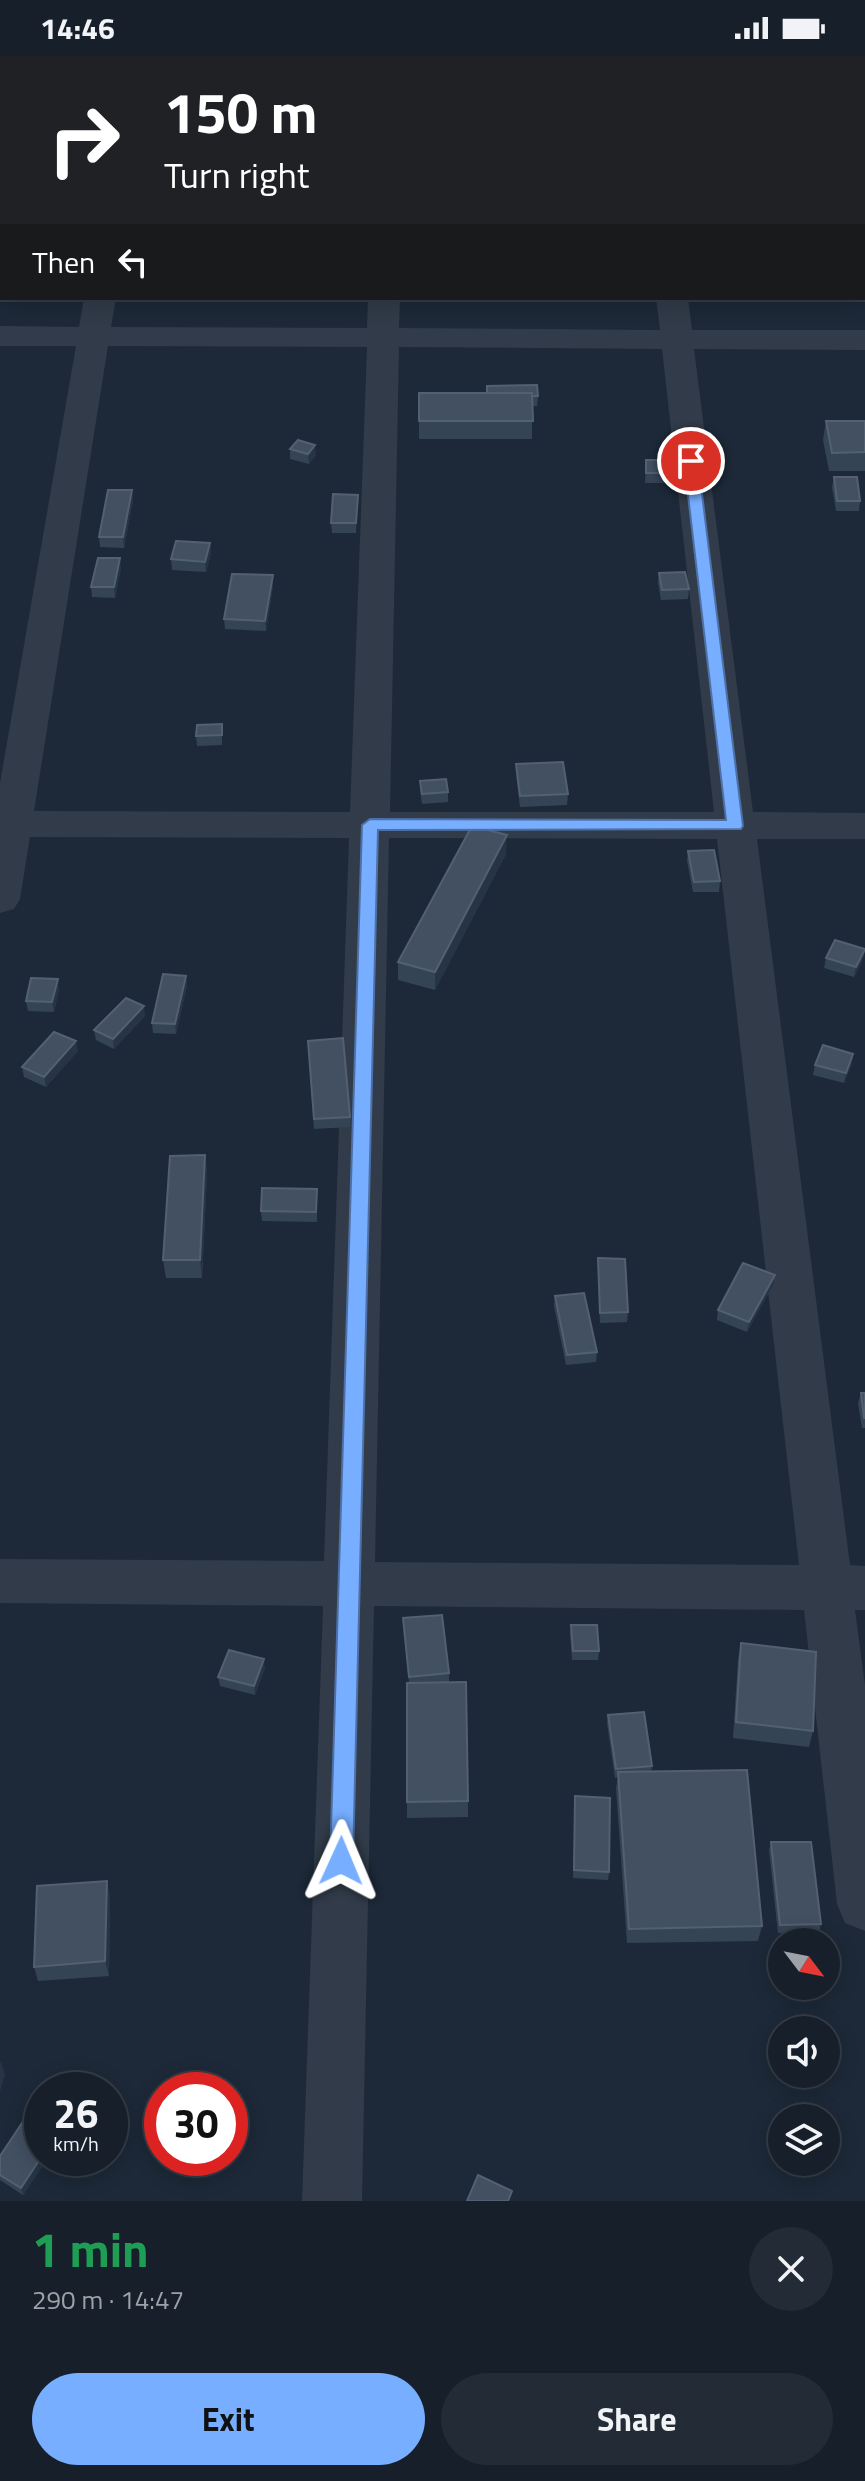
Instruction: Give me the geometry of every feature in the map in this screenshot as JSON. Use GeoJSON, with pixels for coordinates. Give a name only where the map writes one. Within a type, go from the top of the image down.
{"type":"FeatureCollection","features":[{"type":"Feature","properties":{"kind":"street"},"geometry":{"type":"LineString","coordinates":[[0,899],[6,824],[100,300]]}},
{"type":"Feature","properties":{"kind":"street"},"geometry":{"type":"LineString","coordinates":[[332,2201],[384,318]]}},
{"type":"Feature","properties":{"kind":"street"},"geometry":{"type":"LineString","coordinates":[[0,336],[94,337],[384,318],[674,319],[865,340]]}},
{"type":"Feature","properties":{"kind":"street"},"geometry":{"type":"LineString","coordinates":[[674,319],[735,826],[846,1588],[865,1904]]}},
{"type":"Feature","properties":{"kind":"street"},"geometry":{"type":"LineString","coordinates":[[6,824],[865,826]]}},
{"type":"Feature","properties":{"kind":"street"},"geometry":{"type":"LineString","coordinates":[[0,1581],[846,1588]]}},
{"type":"Feature","properties":{"kind":"building"},"geometry":{"type":"Polygon","coordinates":[[[537,385],[538,396],[532,396],[532,393],[487,393],[487,386],[537,385]]]}},
{"type":"Feature","properties":{"kind":"building"},"geometry":{"type":"Polygon","coordinates":[[[419,393],[532,393],[533,421],[419,421],[419,393]]]}},
{"type":"Feature","properties":{"kind":"building"},"geometry":{"type":"Polygon","coordinates":[[[826,421],[865,421],[865,452],[832,453],[826,421]]]}},
{"type":"Feature","properties":{"kind":"building"},"geometry":{"type":"Polygon","coordinates":[[[298,440],[315,445],[308,454],[290,449],[298,440]]]}},
{"type":"Feature","properties":{"kind":"building"},"geometry":{"type":"Polygon","coordinates":[[[646,460],[667,460],[667,473],[646,473],[646,460]]]}},
{"type":"Feature","properties":{"kind":"building"},"geometry":{"type":"Polygon","coordinates":[[[834,477],[857,477],[860,501],[837,501],[834,477]]]}},
{"type":"Feature","properties":{"kind":"building"},"geometry":{"type":"Polygon","coordinates":[[[108,490],[132,490],[123,537],[99,537],[108,490]]]}},
{"type":"Feature","properties":{"kind":"building"},"geometry":{"type":"Polygon","coordinates":[[[333,494],[358,495],[356,523],[331,523],[333,494]]]}},
{"type":"Feature","properties":{"kind":"building"},"geometry":{"type":"Polygon","coordinates":[[[176,541],[210,543],[205,562],[171,559],[176,541]]]}},
{"type":"Feature","properties":{"kind":"building"},"geometry":{"type":"Polygon","coordinates":[[[98,558],[120,558],[114,587],[91,587],[98,558]]]}},
{"type":"Feature","properties":{"kind":"building"},"geometry":{"type":"Polygon","coordinates":[[[685,572],[689,589],[662,590],[659,573],[685,572]]]}},
{"type":"Feature","properties":{"kind":"building"},"geometry":{"type":"Polygon","coordinates":[[[232,574],[273,575],[265,621],[224,619],[232,574]]]}},
{"type":"Feature","properties":{"kind":"building"},"geometry":{"type":"Polygon","coordinates":[[[222,724],[222,735],[196,736],[197,725],[222,724]]]}},
{"type":"Feature","properties":{"kind":"building"},"geometry":{"type":"Polygon","coordinates":[[[563,762],[568,794],[520,796],[516,764],[563,762]]]}},
{"type":"Feature","properties":{"kind":"building"},"geometry":{"type":"Polygon","coordinates":[[[446,779],[448,792],[422,794],[420,781],[446,779]]]}},
{"type":"Feature","properties":{"kind":"building"},"geometry":{"type":"Polygon","coordinates":[[[472,826],[507,835],[435,972],[398,962],[472,826]]]}},
{"type":"Feature","properties":{"kind":"building"},"geometry":{"type":"Polygon","coordinates":[[[714,850],[720,881],[694,882],[688,851],[714,850]]]}},
{"type":"Feature","properties":{"kind":"building"},"geometry":{"type":"Polygon","coordinates":[[[835,940],[865,949],[856,967],[826,958],[835,940]]]}},
{"type":"Feature","properties":{"kind":"building"},"geometry":{"type":"Polygon","coordinates":[[[163,974],[186,976],[175,1024],[152,1023],[163,974]]]}},
{"type":"Feature","properties":{"kind":"building"},"geometry":{"type":"Polygon","coordinates":[[[31,978],[58,979],[52,1002],[26,1001],[31,978]]]}},
{"type":"Feature","properties":{"kind":"building"},"geometry":{"type":"Polygon","coordinates":[[[126,998],[144,1006],[113,1039],[94,1030],[126,998]]]}},
{"type":"Feature","properties":{"kind":"building"},"geometry":{"type":"Polygon","coordinates":[[[54,1032],[76,1041],[44,1077],[22,1067],[54,1032]]]}},
{"type":"Feature","properties":{"kind":"building"},"geometry":{"type":"Polygon","coordinates":[[[343,1038],[350,1117],[314,1119],[308,1041],[343,1038]]]}},
{"type":"Feature","properties":{"kind":"building"},"geometry":{"type":"Polygon","coordinates":[[[823,1045],[853,1054],[846,1073],[815,1065],[823,1045]]]}},
{"type":"Feature","properties":{"kind":"building"},"geometry":{"type":"Polygon","coordinates":[[[205,1155],[200,1260],[163,1260],[170,1156],[205,1155]]]}},
{"type":"Feature","properties":{"kind":"building"},"geometry":{"type":"Polygon","coordinates":[[[262,1188],[317,1189],[316,1212],[261,1211],[262,1188]]]}},
{"type":"Feature","properties":{"kind":"building"},"geometry":{"type":"Polygon","coordinates":[[[598,1258],[625,1259],[628,1312],[600,1313],[598,1258]]]}},
{"type":"Feature","properties":{"kind":"building"},"geometry":{"type":"Polygon","coordinates":[[[743,1263],[775,1275],[749,1322],[718,1310],[743,1263]]]}},
{"type":"Feature","properties":{"kind":"building"},"geometry":{"type":"Polygon","coordinates":[[[584,1293],[597,1352],[567,1355],[555,1296],[584,1293]]]}},
{"type":"Feature","properties":{"kind":"building"},"geometry":{"type":"Polygon","coordinates":[[[861,1393],[865,1393],[865,1418],[864,1418],[861,1393]]]}},
{"type":"Feature","properties":{"kind":"building"},"geometry":{"type":"Polygon","coordinates":[[[442,1615],[449,1673],[409,1677],[403,1618],[442,1615]]]}},
{"type":"Feature","properties":{"kind":"building"},"geometry":{"type":"Polygon","coordinates":[[[571,1625],[597,1625],[599,1651],[573,1651],[571,1625]]]}},
{"type":"Feature","properties":{"kind":"building"},"geometry":{"type":"Polygon","coordinates":[[[741,1643],[816,1652],[813,1731],[736,1722],[741,1643]]]}},
{"type":"Feature","properties":{"kind":"building"},"geometry":{"type":"Polygon","coordinates":[[[229,1650],[264,1659],[254,1686],[218,1677],[229,1650]]]}},
{"type":"Feature","properties":{"kind":"building"},"geometry":{"type":"Polygon","coordinates":[[[466,1682],[468,1801],[407,1802],[407,1683],[466,1682]]]}},
{"type":"Feature","properties":{"kind":"building"},"geometry":{"type":"Polygon","coordinates":[[[644,1712],[652,1766],[616,1769],[608,1715],[644,1712]]]}},
{"type":"Feature","properties":{"kind":"building"},"geometry":{"type":"Polygon","coordinates":[[[747,1770],[762,1926],[629,1929],[618,1772],[747,1770]]]}},
{"type":"Feature","properties":{"kind":"building"},"geometry":{"type":"Polygon","coordinates":[[[575,1796],[610,1798],[609,1872],[574,1870],[575,1796]]]}},
{"type":"Feature","properties":{"kind":"building"},"geometry":{"type":"Polygon","coordinates":[[[771,1842],[811,1842],[821,1924],[780,1925],[771,1842]]]}},
{"type":"Feature","properties":{"kind":"building"},"geometry":{"type":"Polygon","coordinates":[[[107,1881],[105,1961],[34,1967],[37,1886],[107,1881]]]}},
{"type":"Feature","properties":{"kind":"building"},"geometry":{"type":"Polygon","coordinates":[[[24,2120],[24,2176],[29,2176],[21,2188],[0,2175],[0,2156],[24,2120]]]}},
{"type":"Feature","properties":{"kind":"building"},"geometry":{"type":"Polygon","coordinates":[[[478,2175],[512,2191],[508,2201],[467,2201],[478,2175]]]}},
{"type":"Feature","properties":{"kind":"route"},"geometry":{"type":"LineString","coordinates":[[341,1861],[370,825],[735,826],[691,461]]}}]}
